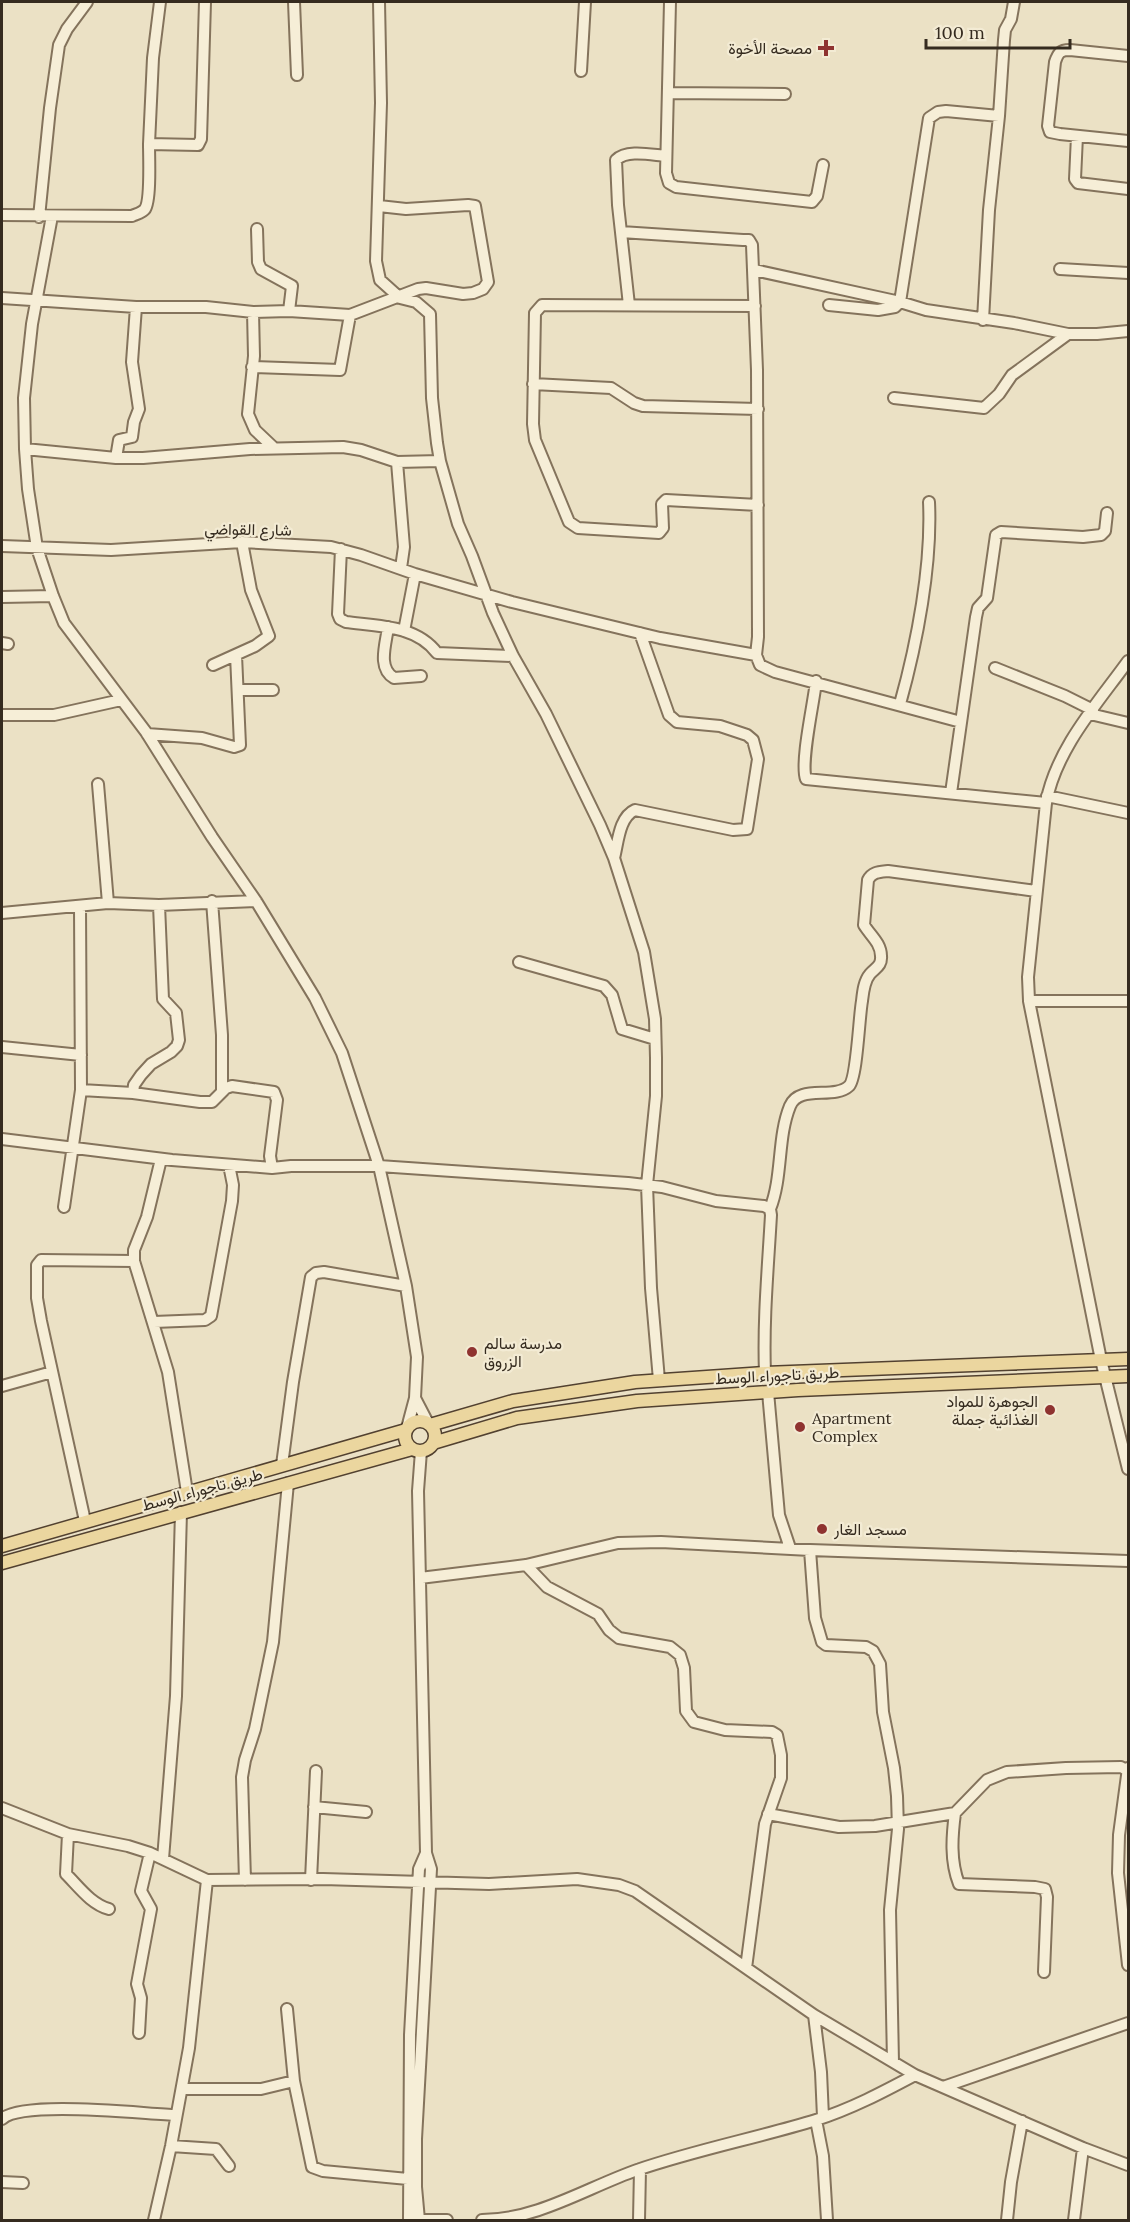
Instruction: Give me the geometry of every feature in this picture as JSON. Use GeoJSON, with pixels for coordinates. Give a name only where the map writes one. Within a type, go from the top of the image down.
{"type":"FeatureCollection","features":[{"type":"Feature","properties":{"kind":"main road"},"geometry":{"type":"LineString","coordinates":[[2,1546],[406,1429],[417,1421],[429,1424],[513,1401],[659,1380],[765,1373],[1128,1359]]}},
{"type":"Feature","properties":{"kind":"main road","name":"طريق تاجوراء الوسط"},"geometry":{"type":"LineString","coordinates":[[433,1443],[517,1418],[637,1401],[768,1392],[1128,1376]]}},
{"type":"Feature","properties":{"kind":"main road"},"geometry":{"type":"LineString","coordinates":[[406,1429],[406,1441],[417,1450],[428,1448],[433,1443],[435,1434],[429,1424]]}},
{"type":"Feature","properties":{"kind":"main road","name":"طريق تاجوراء الوسط"},"geometry":{"type":"LineString","coordinates":[[2,1563],[181,1512],[417,1450]]}},
{"type":"Feature","properties":{"kind":"street"},"geometry":{"type":"LineString","coordinates":[[39,217],[59,45],[67,29],[87,2]]}},
{"type":"Feature","properties":{"kind":"street"},"geometry":{"type":"LineString","coordinates":[[2,215],[132,216],[144,211],[148,193],[153,58],[160,2]]}},
{"type":"Feature","properties":{"kind":"street"},"geometry":{"type":"LineString","coordinates":[[149,144],[194,146],[201,142],[205,2]]}},
{"type":"Feature","properties":{"kind":"street"},"geometry":{"type":"LineString","coordinates":[[294,2],[297,75]]}},
{"type":"Feature","properties":{"kind":"street"},"geometry":{"type":"LineString","coordinates":[[379,2],[381,103],[376,261],[380,280],[400,298],[416,302],[430,314],[432,398],[440,461],[458,524],[486,596],[513,656],[575,771],[614,858],[644,952],[656,1039],[656,1096],[647,1185],[651,1288],[659,1380]]}},
{"type":"Feature","properties":{"kind":"street"},"geometry":{"type":"LineString","coordinates":[[580,71],[585,2]]}},
{"type":"Feature","properties":{"kind":"street"},"geometry":{"type":"LineString","coordinates":[[670,2],[666,178],[676,187],[812,202],[817,196],[823,165]]}},
{"type":"Feature","properties":{"kind":"street"},"geometry":{"type":"LineString","coordinates":[[983,320],[989,210],[1005,30],[1011,20],[1014,2]]}},
{"type":"Feature","properties":{"kind":"street"},"geometry":{"type":"LineString","coordinates":[[1128,56],[1070,50],[1058,53],[1054,62],[1048,126],[1050,132],[1128,141]]}},
{"type":"Feature","properties":{"kind":"street"},"geometry":{"type":"LineString","coordinates":[[668,93],[785,94]]}},
{"type":"Feature","properties":{"kind":"street"},"geometry":{"type":"LineString","coordinates":[[829,305],[878,310],[895,307],[900,302],[929,118],[938,112],[946,111],[999,116]]}},
{"type":"Feature","properties":{"kind":"street"},"geometry":{"type":"LineString","coordinates":[[1077,136],[1075,179],[1078,183],[1128,189]]}},
{"type":"Feature","properties":{"kind":"street"},"geometry":{"type":"LineString","coordinates":[[629,305],[616,160],[628,154],[666,156]]}},
{"type":"Feature","properties":{"kind":"street"},"geometry":{"type":"LineString","coordinates":[[2,298],[136,307],[350,315],[426,288],[463,294],[479,292],[486,286],[488,282],[476,210],[472,205],[406,209],[379,207]]}},
{"type":"Feature","properties":{"kind":"street"},"geometry":{"type":"LineString","coordinates":[[52,216],[27,362],[24,398],[28,489],[37,548],[52,596],[71,635],[147,734],[212,837],[256,901],[315,998],[342,1053],[379,1166],[406,1286],[416,1347],[415,1398],[406,1429]]}},
{"type":"Feature","properties":{"kind":"street"},"geometry":{"type":"LineString","coordinates":[[258,229],[258,262],[261,269],[292,286],[289,311]]}},
{"type":"Feature","properties":{"kind":"street"},"geometry":{"type":"LineString","coordinates":[[621,232],[749,240],[752,245],[758,409],[758,637],[756,661],[764,668],[961,722]]}},
{"type":"Feature","properties":{"kind":"street"},"geometry":{"type":"LineString","coordinates":[[1060,269],[1128,273]]}},
{"type":"Feature","properties":{"kind":"street"},"geometry":{"type":"LineString","coordinates":[[754,270],[900,302],[926,310],[1014,323],[1068,334],[1128,331]]}},
{"type":"Feature","properties":{"kind":"street"},"geometry":{"type":"LineString","coordinates":[[755,306],[547,303],[538,308],[535,313],[533,424],[535,440],[572,526],[659,533],[663,528],[663,504],[666,500],[758,505]]}},
{"type":"Feature","properties":{"kind":"street"},"geometry":{"type":"LineString","coordinates":[[116,458],[119,440],[132,437],[139,409],[132,362],[136,307]]}},
{"type":"Feature","properties":{"kind":"street"},"geometry":{"type":"LineString","coordinates":[[253,312],[254,356],[248,403],[249,420],[255,430],[274,448]]}},
{"type":"Feature","properties":{"kind":"street"},"geometry":{"type":"LineString","coordinates":[[252,367],[340,370],[350,315]]}},
{"type":"Feature","properties":{"kind":"street"},"geometry":{"type":"LineString","coordinates":[[894,398],[984,408],[999,394],[1012,375],[1068,334]]}},
{"type":"Feature","properties":{"kind":"street"},"geometry":{"type":"LineString","coordinates":[[533,384],[611,388],[643,406],[758,409]]}},
{"type":"Feature","properties":{"kind":"street"},"geometry":{"type":"LineString","coordinates":[[25,449],[116,458],[164,457],[227,450],[274,448],[353,448],[397,462],[440,461]]}},
{"type":"Feature","properties":{"kind":"street"},"geometry":{"type":"LineString","coordinates":[[397,462],[404,547],[401,568]]}},
{"type":"Feature","properties":{"kind":"street"},"geometry":{"type":"LineString","coordinates":[[900,704],[919,615],[930,530],[929,502]]}},
{"type":"Feature","properties":{"kind":"street"},"geometry":{"type":"LineString","coordinates":[[951,793],[976,617],[978,608],[987,598],[996,535],[1001,532],[1083,537],[1101,534],[1105,531],[1107,513]]}},
{"type":"Feature","properties":{"kind":"street"},"geometry":{"type":"LineString","coordinates":[[213,665],[266,639],[269,635],[251,590],[242,542]]}},
{"type":"Feature","properties":{"kind":"street","name":"شارع القواضي"},"geometry":{"type":"LineString","coordinates":[[2,546],[111,550],[242,542],[341,549],[486,596],[640,633],[756,655]]}},
{"type":"Feature","properties":{"kind":"street"},"geometry":{"type":"LineString","coordinates":[[341,549],[338,614],[340,619],[346,622],[404,630],[423,639],[437,653],[513,656]]}},
{"type":"Feature","properties":{"kind":"street"},"geometry":{"type":"LineString","coordinates":[[404,630],[415,574]]}},
{"type":"Feature","properties":{"kind":"street"},"geometry":{"type":"LineString","coordinates":[[2,597],[52,596]]}},
{"type":"Feature","properties":{"kind":"street"},"geometry":{"type":"LineString","coordinates":[[388,627],[384,666],[386,672],[394,678],[421,676]]}},
{"type":"Feature","properties":{"kind":"street"},"geometry":{"type":"LineString","coordinates":[[614,858],[622,824],[629,813],[635,810],[733,830],[747,829],[758,759],[753,740],[747,735],[720,726],[677,722],[669,716],[640,633]]}},
{"type":"Feature","properties":{"kind":"street"},"geometry":{"type":"LineString","coordinates":[[147,734],[202,738],[237,747],[241,744],[236,655]]}},
{"type":"Feature","properties":{"kind":"street"},"geometry":{"type":"LineString","coordinates":[[1127,665],[1091,712],[1056,770],[1047,799],[1028,964],[1029,1001],[1101,1360],[1128,1469]]}},
{"type":"Feature","properties":{"kind":"street"},"geometry":{"type":"LineString","coordinates":[[995,668],[1065,696],[1091,712],[1128,723]]}},
{"type":"Feature","properties":{"kind":"street"},"geometry":{"type":"LineString","coordinates":[[816,681],[804,773],[806,778],[880,788],[1047,799],[1128,813]]}},
{"type":"Feature","properties":{"kind":"street"},"geometry":{"type":"LineString","coordinates":[[237,690],[273,690]]}},
{"type":"Feature","properties":{"kind":"street"},"geometry":{"type":"LineString","coordinates":[[2,715],[61,714],[121,700]]}},
{"type":"Feature","properties":{"kind":"street"},"geometry":{"type":"LineString","coordinates":[[98,784],[108,903]]}},
{"type":"Feature","properties":{"kind":"street"},"geometry":{"type":"LineString","coordinates":[[765,1373],[764,1314],[768,1290],[770,1209],[777,1187],[784,1130],[792,1102],[797,1097],[843,1090],[850,1085],[853,1079],[856,1039],[866,983],[870,974],[880,964],[881,957],[877,943],[864,925],[868,880],[871,875],[888,872],[1036,891]]}},
{"type":"Feature","properties":{"kind":"street"},"geometry":{"type":"LineString","coordinates":[[2,913],[108,903],[159,905],[212,901],[256,901]]}},
{"type":"Feature","properties":{"kind":"street"},"geometry":{"type":"LineString","coordinates":[[212,901],[222,1035],[222,1092]]}},
{"type":"Feature","properties":{"kind":"street"},"geometry":{"type":"LineString","coordinates":[[133,1093],[134,1085],[141,1075],[151,1064],[171,1052],[179,1040],[176,1013],[163,999],[159,905]]}},
{"type":"Feature","properties":{"kind":"street"},"geometry":{"type":"LineString","coordinates":[[64,1207],[81,1090],[80,907]]}},
{"type":"Feature","properties":{"kind":"street"},"geometry":{"type":"LineString","coordinates":[[519,962],[604,986],[612,995],[622,1029],[656,1039]]}},
{"type":"Feature","properties":{"kind":"street"},"geometry":{"type":"LineString","coordinates":[[1029,1001],[1128,1001]]}},
{"type":"Feature","properties":{"kind":"street"},"geometry":{"type":"LineString","coordinates":[[2,1047],[81,1055]]}},
{"type":"Feature","properties":{"kind":"street"},"geometry":{"type":"LineString","coordinates":[[81,1090],[133,1093],[200,1102],[212,1102],[226,1088],[232,1086],[274,1092],[276,1095],[270,1156],[272,1168]]}},
{"type":"Feature","properties":{"kind":"street"},"geometry":{"type":"LineString","coordinates":[[2,1139],[229,1165],[272,1168],[379,1166],[647,1185],[717,1201],[764,1206],[770,1209]]}},
{"type":"Feature","properties":{"kind":"street"},"geometry":{"type":"LineString","coordinates":[[161,1159],[147,1217],[134,1250],[134,1261],[168,1372],[187,1492]]}},
{"type":"Feature","properties":{"kind":"street"},"geometry":{"type":"LineString","coordinates":[[154,1322],[205,1320],[211,1316],[232,1201],[233,1185],[229,1165]]}},
{"type":"Feature","properties":{"kind":"street"},"geometry":{"type":"LineString","coordinates":[[85,1521],[37,1298],[38,1262],[42,1260],[134,1261]]}},
{"type":"Feature","properties":{"kind":"street"},"geometry":{"type":"LineString","coordinates":[[282,1465],[310,1277],[324,1272],[406,1286]]}},
{"type":"Feature","properties":{"kind":"street"},"geometry":{"type":"LineString","coordinates":[[2,1386],[52,1372]]}},
{"type":"Feature","properties":{"kind":"street"},"geometry":{"type":"LineString","coordinates":[[768,1392],[779,1515],[790,1548]]}},
{"type":"Feature","properties":{"kind":"street"},"geometry":{"type":"LineString","coordinates":[[415,1398],[429,1424]]}},
{"type":"Feature","properties":{"kind":"street"},"geometry":{"type":"LineString","coordinates":[[417,1450],[426,1853],[419,1869],[424,1882],[416,2187],[419,2220],[447,2220]]}},
{"type":"Feature","properties":{"kind":"street"},"geometry":{"type":"LineString","coordinates":[[245,1880],[242,1777],[255,1729],[273,1642],[288,1483]]}},
{"type":"Feature","properties":{"kind":"street"},"geometry":{"type":"LineString","coordinates":[[163,1859],[176,1696],[181,1512]]}},
{"type":"Feature","properties":{"kind":"street"},"geometry":{"type":"LineString","coordinates":[[420,1578],[526,1565],[618,1543],[661,1542],[810,1550],[1128,1561]]}},
{"type":"Feature","properties":{"kind":"street"},"geometry":{"type":"LineString","coordinates":[[810,1550],[815,1618],[822,1642],[826,1645],[866,1647],[873,1650],[880,1664],[883,1712],[895,1778],[898,1822],[890,1910],[893,2062]]}},
{"type":"Feature","properties":{"kind":"street"},"geometry":{"type":"LineString","coordinates":[[526,1565],[547,1587],[598,1614],[609,1630],[619,1638],[670,1647],[680,1656],[684,1668],[686,1711],[694,1722],[725,1730],[772,1732],[777,1735],[781,1755],[781,1778],[768,1814],[746,1968]]}},
{"type":"Feature","properties":{"kind":"street"},"geometry":{"type":"LineString","coordinates":[[768,1814],[838,1827],[875,1826],[955,1813],[987,1780],[1007,1772],[1121,1767],[1128,1770],[1119,1835],[1128,1965]]}},
{"type":"Feature","properties":{"kind":"street"},"geometry":{"type":"LineString","coordinates":[[310,1880],[316,1772]]}},
{"type":"Feature","properties":{"kind":"street"},"geometry":{"type":"LineString","coordinates":[[314,1806],[366,1812]]}},
{"type":"Feature","properties":{"kind":"street"},"geometry":{"type":"LineString","coordinates":[[2,1808],[68,1834],[128,1846],[150,1853],[207,1880],[489,1884],[577,1879],[619,1885],[635,1891],[814,2016],[915,2075],[1083,2148],[1128,2165]]}},
{"type":"Feature","properties":{"kind":"street"},"geometry":{"type":"LineString","coordinates":[[955,1813],[952,1838],[954,1872],[959,1884],[1045,1889],[1047,1897],[1044,1972]]}},
{"type":"Feature","properties":{"kind":"street"},"geometry":{"type":"LineString","coordinates":[[68,1834],[66,1874],[88,1898],[101,1907],[109,1909]]}},
{"type":"Feature","properties":{"kind":"street"},"geometry":{"type":"LineString","coordinates":[[139,2033],[141,1998],[138,1984],[151,1909],[141,1891],[150,1853]]}},
{"type":"Feature","properties":{"kind":"street"},"geometry":{"type":"LineString","coordinates":[[154,2220],[171,2146],[189,2048],[207,1880]]}},
{"type":"Feature","properties":{"kind":"street"},"geometry":{"type":"LineString","coordinates":[[409,2220],[410,2034],[424,1882]]}},
{"type":"Feature","properties":{"kind":"street"},"geometry":{"type":"LineString","coordinates":[[287,2009],[294,2081],[312,2167],[323,2171],[408,2179]]}},
{"type":"Feature","properties":{"kind":"street"},"geometry":{"type":"LineString","coordinates":[[814,2016],[822,2087],[820,2118],[827,2220]]}},
{"type":"Feature","properties":{"kind":"street"},"geometry":{"type":"LineString","coordinates":[[943,2087],[1128,2023]]}},
{"type":"Feature","properties":{"kind":"street"},"geometry":{"type":"LineString","coordinates":[[482,2220],[509,2219],[529,2214],[608,2180],[640,2169],[820,2118],[869,2100],[915,2075]]}},
{"type":"Feature","properties":{"kind":"street"},"geometry":{"type":"LineString","coordinates":[[182,2089],[261,2089],[294,2081]]}},
{"type":"Feature","properties":{"kind":"street"},"geometry":{"type":"LineString","coordinates":[[2,2119],[8,2114],[44,2109],[177,2115]]}},
{"type":"Feature","properties":{"kind":"street"},"geometry":{"type":"LineString","coordinates":[[1007,2220],[1022,2121]]}},
{"type":"Feature","properties":{"kind":"street"},"geometry":{"type":"LineString","coordinates":[[171,2146],[216,2149],[229,2166]]}},
{"type":"Feature","properties":{"kind":"street"},"geometry":{"type":"LineString","coordinates":[[1074,2220],[1083,2148]]}},
{"type":"Feature","properties":{"kind":"street"},"geometry":{"type":"LineString","coordinates":[[639,2220],[640,2169]]}},
{"type":"Feature","properties":{"kind":"street"},"geometry":{"type":"LineString","coordinates":[[2,2182],[23,2183]]}},
{"type":"Feature","properties":{"kind":"place","name":"مصحة الأخوة"},"geometry":{"type":"Point","coordinates":[826,48]}},
{"type":"Feature","properties":{"kind":"place","name":"مدرسة سالم الزروق"},"geometry":{"type":"Point","coordinates":[472,1352]}},
{"type":"Feature","properties":{"kind":"place","name":"الجوهرة للمواد الغذائية جملة"},"geometry":{"type":"Point","coordinates":[1050,1410]}},
{"type":"Feature","properties":{"kind":"place","name":"Apartment Complex"},"geometry":{"type":"Point","coordinates":[800,1427]}},
{"type":"Feature","properties":{"kind":"place","name":"مسجد الغار"},"geometry":{"type":"Point","coordinates":[822,1529]}}]}
